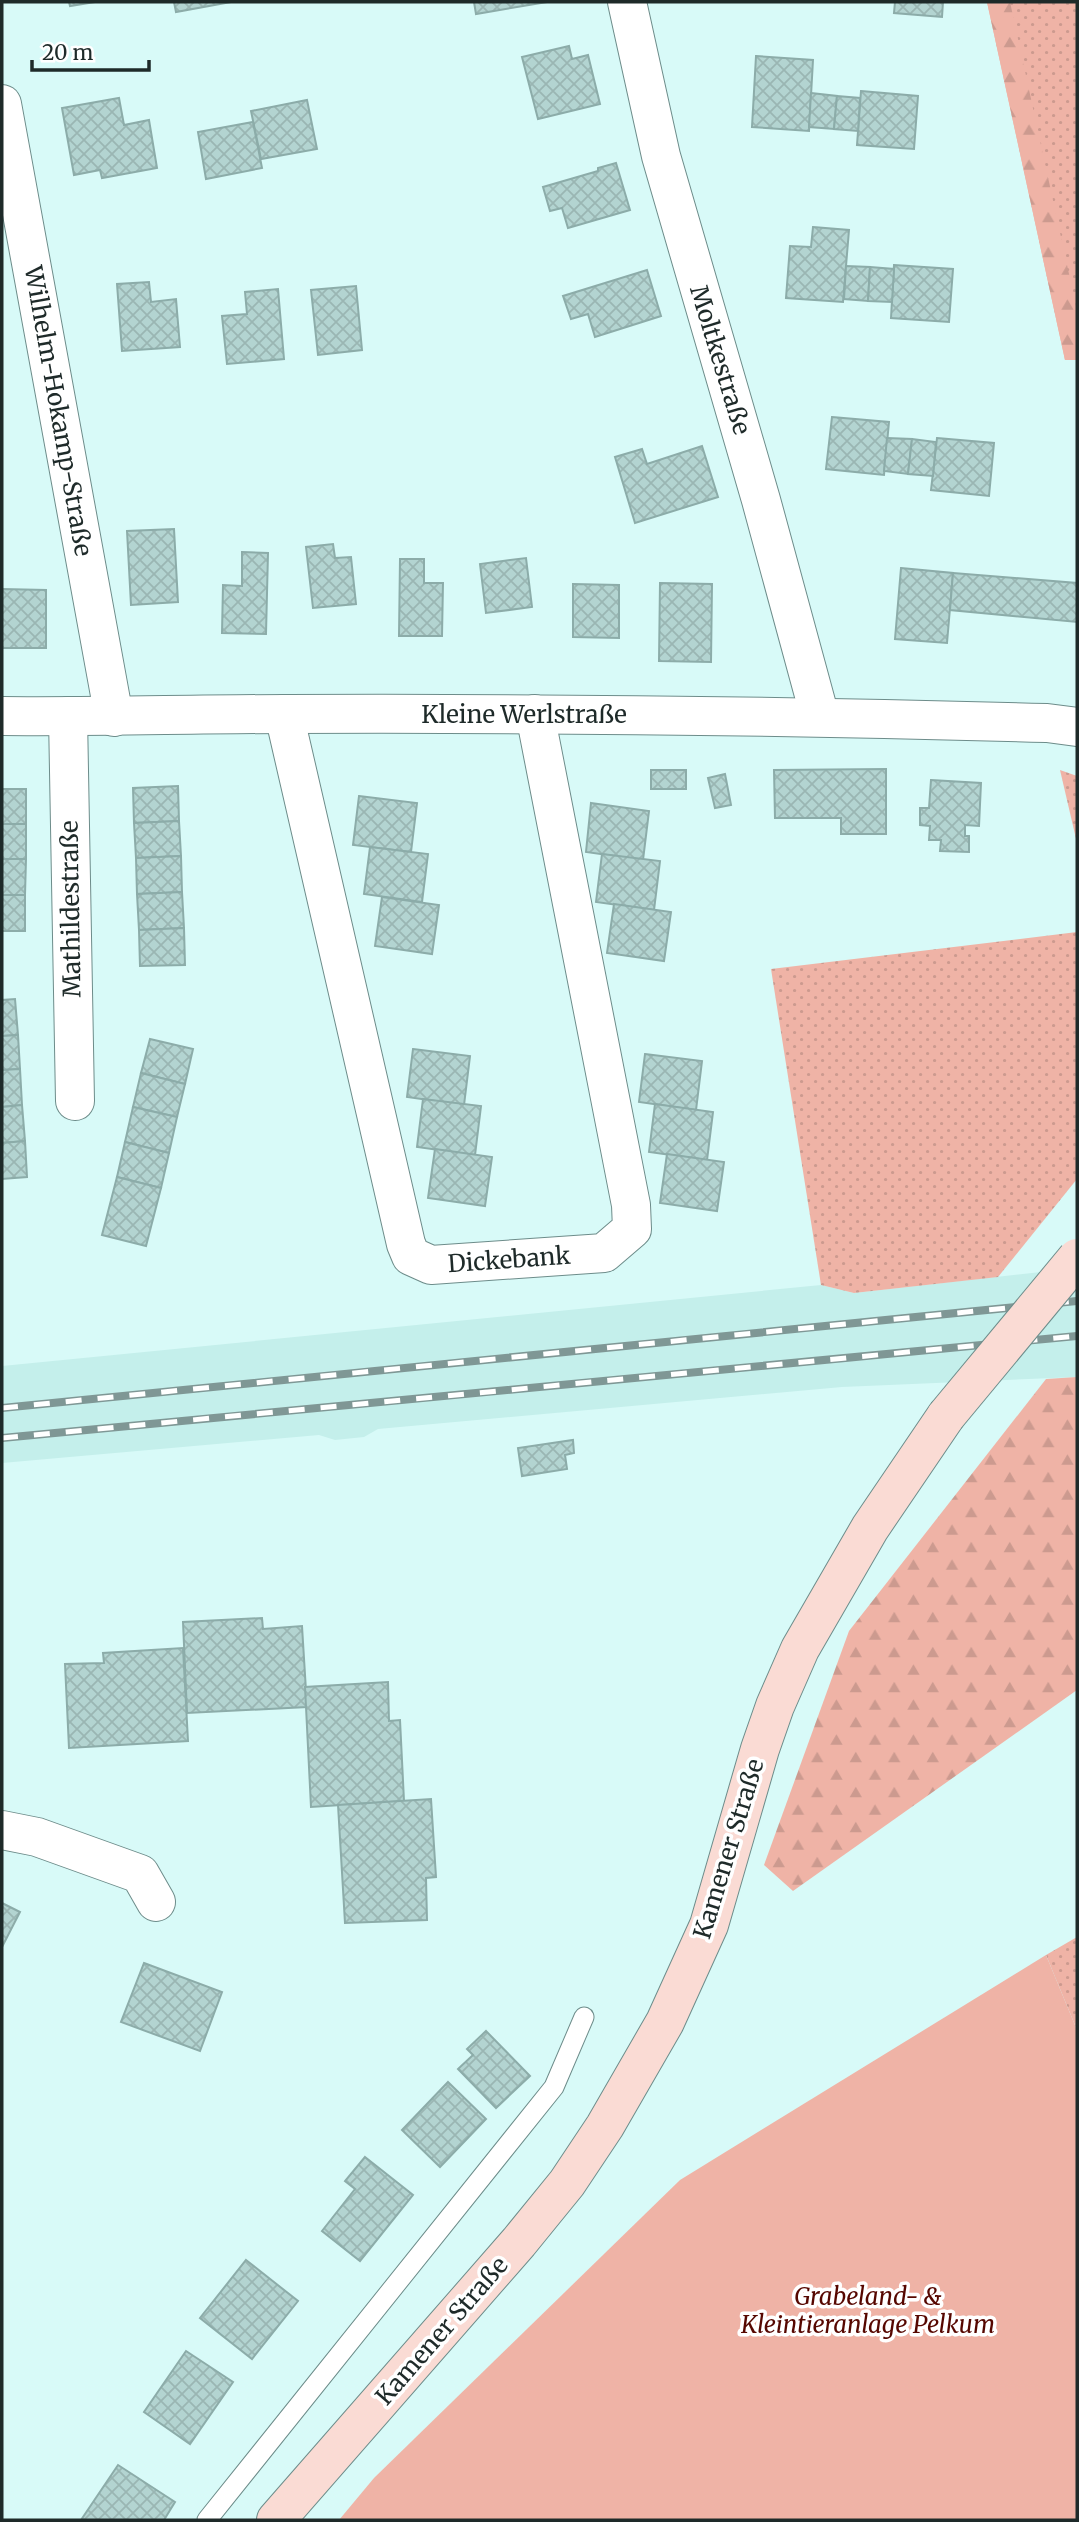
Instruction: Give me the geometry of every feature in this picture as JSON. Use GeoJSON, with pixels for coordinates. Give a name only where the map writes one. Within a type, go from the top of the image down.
{"type":"FeatureCollection","features":[{"type":"Feature","properties":{"kind":"main road","name":"Kamener Straße"},"geometry":{"type":"LineString","coordinates":[[276,2520],[519,2242],[567,2183],[605,2126],[665,2022],[709,1925],[760,1749],[800,1649],[870,1528],[947,1416],[1077,1258]]}},
{"type":"Feature","properties":{"kind":"street","name":"Moltkestraße"},"geometry":{"type":"LineString","coordinates":[[627,2],[661,156],[761,499],[820,717]]}},
{"type":"Feature","properties":{"kind":"street","name":"Wilhelm-Hokamp-Straße"},"geometry":{"type":"LineString","coordinates":[[2,104],[114,717]]}},
{"type":"Feature","properties":{"kind":"street","name":"Dickebank"},"geometry":{"type":"LineString","coordinates":[[285,714],[406,1244],[411,1256],[431,1265],[604,1253],[632,1229],[631,1205],[535,714]]}},
{"type":"Feature","properties":{"kind":"street","name":"Kleine Werlstraße"},"geometry":{"type":"LineString","coordinates":[[2,716],[535,714],[820,717],[1067,729]]}},
{"type":"Feature","properties":{"kind":"street","name":"Mathildestraße"},"geometry":{"type":"LineString","coordinates":[[68,716],[75,1101]]}},
{"type":"Feature","properties":{"kind":"street"},"geometry":{"type":"LineString","coordinates":[[2,1830],[37,1837],[140,1874],[156,1902]]}},
{"type":"Feature","properties":{"kind":"lane"},"geometry":{"type":"LineString","coordinates":[[207,2520],[554,2087],[583,2017]]}},
{"type":"Feature","properties":{"kind":"shaded area"},"geometry":{"type":"Polygon","coordinates":[[[1077,1268],[1077,1377],[842,1387],[378,1429],[364,1437],[335,1440],[319,1435],[2,1463],[2,1366],[821,1285],[854,1293],[1077,1268]]]}},
{"type":"Feature","properties":{"kind":"green space"},"geometry":{"type":"Polygon","coordinates":[[[987,2],[1077,2],[1077,360],[1065,360],[987,2]]]}},
{"type":"Feature","properties":{"kind":"green space"},"geometry":{"type":"Polygon","coordinates":[[[987,2],[1010,2],[1077,311],[1077,360],[1065,360],[987,2]]]}},
{"type":"Feature","properties":{"kind":"green space"},"geometry":{"type":"Polygon","coordinates":[[[1060,770],[1077,776],[1077,843],[1060,770]]]}},
{"type":"Feature","properties":{"kind":"green space"},"geometry":{"type":"Polygon","coordinates":[[[1077,932],[1077,1179],[998,1277],[854,1293],[821,1285],[771,969],[1077,932]]]}},
{"type":"Feature","properties":{"kind":"green space"},"geometry":{"type":"Polygon","coordinates":[[[1077,1377],[1077,1690],[793,1891],[764,1865],[849,1631],[1046,1379],[1077,1377]]]}},
{"type":"Feature","properties":{"kind":"green space"},"geometry":{"type":"Polygon","coordinates":[[[1077,1937],[1077,2030],[1046,1955],[1077,1937]]]}},
{"type":"Feature","properties":{"kind":"green space","name":"Grabeland- & Kleintieranlage Pelkum"},"geometry":{"type":"Polygon","coordinates":[[[1046,1955],[1077,2030],[1077,2520],[339,2520],[374,2478],[680,2180],[1046,1955]]]}},
{"type":"Feature","properties":{"kind":"building"},"geometry":{"type":"Polygon","coordinates":[[[69,2],[95,2],[70,6],[69,2]]]}},
{"type":"Feature","properties":{"kind":"building"},"geometry":{"type":"Polygon","coordinates":[[[174,2],[231,2],[176,12],[174,2]]]}},
{"type":"Feature","properties":{"kind":"building"},"geometry":{"type":"Polygon","coordinates":[[[474,2],[547,2],[476,14],[474,2]]]}},
{"type":"Feature","properties":{"kind":"building"},"geometry":{"type":"Polygon","coordinates":[[[895,2],[943,2],[942,17],[894,13],[895,2]]]}},
{"type":"Feature","properties":{"kind":"building"},"geometry":{"type":"Polygon","coordinates":[[[569,46],[572,59],[588,55],[600,104],[538,119],[522,57],[569,46]]]}},
{"type":"Feature","properties":{"kind":"building"},"geometry":{"type":"Polygon","coordinates":[[[756,56],[813,60],[809,131],[752,127],[756,56]]]}},
{"type":"Feature","properties":{"kind":"building"},"geometry":{"type":"Polygon","coordinates":[[[861,91],[918,96],[914,149],[857,145],[861,91]]]}},
{"type":"Feature","properties":{"kind":"building"},"geometry":{"type":"Polygon","coordinates":[[[811,93],[837,96],[834,129],[809,127],[811,93]]]}},
{"type":"Feature","properties":{"kind":"building"},"geometry":{"type":"Polygon","coordinates":[[[837,96],[860,98],[858,131],[834,129],[837,96]]]}},
{"type":"Feature","properties":{"kind":"building"},"geometry":{"type":"Polygon","coordinates":[[[119,98],[124,125],[149,120],[157,168],[102,178],[100,170],[74,175],[62,108],[119,98]]]}},
{"type":"Feature","properties":{"kind":"building"},"geometry":{"type":"Polygon","coordinates":[[[307,100],[317,149],[261,159],[251,111],[307,100]]]}},
{"type":"Feature","properties":{"kind":"building"},"geometry":{"type":"Polygon","coordinates":[[[253,122],[262,168],[206,179],[198,132],[253,122]]]}},
{"type":"Feature","properties":{"kind":"building"},"geometry":{"type":"Polygon","coordinates":[[[616,163],[630,210],[568,228],[562,208],[550,211],[543,187],[616,163]]]}},
{"type":"Feature","properties":{"kind":"building"},"geometry":{"type":"Polygon","coordinates":[[[813,227],[849,230],[843,302],[786,298],[790,246],[811,247],[813,227]]]}},
{"type":"Feature","properties":{"kind":"building"},"geometry":{"type":"Polygon","coordinates":[[[894,265],[953,269],[949,322],[891,318],[894,265]]]}},
{"type":"Feature","properties":{"kind":"building"},"geometry":{"type":"Polygon","coordinates":[[[846,266],[870,267],[868,301],[844,299],[846,266]]]}},
{"type":"Feature","properties":{"kind":"building"},"geometry":{"type":"Polygon","coordinates":[[[870,267],[894,269],[892,302],[868,301],[870,267]]]}},
{"type":"Feature","properties":{"kind":"building"},"geometry":{"type":"Polygon","coordinates":[[[647,270],[661,316],[595,337],[588,314],[571,319],[563,296],[647,270]]]}},
{"type":"Feature","properties":{"kind":"building"},"geometry":{"type":"Polygon","coordinates":[[[149,282],[151,302],[176,299],[180,347],[122,351],[117,284],[149,282]]]}},
{"type":"Feature","properties":{"kind":"building"},"geometry":{"type":"Polygon","coordinates":[[[356,286],[362,350],[318,355],[311,290],[356,286]]]}},
{"type":"Feature","properties":{"kind":"building"},"geometry":{"type":"Polygon","coordinates":[[[278,289],[284,359],[227,364],[222,316],[247,314],[245,292],[278,289]]]}},
{"type":"Feature","properties":{"kind":"building"},"geometry":{"type":"Polygon","coordinates":[[[832,417],[889,422],[884,475],[826,469],[832,417]]]}},
{"type":"Feature","properties":{"kind":"building"},"geometry":{"type":"Polygon","coordinates":[[[887,438],[912,439],[908,474],[884,471],[887,438]]]}},
{"type":"Feature","properties":{"kind":"building"},"geometry":{"type":"Polygon","coordinates":[[[937,438],[994,443],[989,496],[931,490],[937,438]]]}},
{"type":"Feature","properties":{"kind":"building"},"geometry":{"type":"Polygon","coordinates":[[[912,439],[936,442],[933,476],[908,474],[912,439]]]}},
{"type":"Feature","properties":{"kind":"building"},"geometry":{"type":"Polygon","coordinates":[[[702,446],[718,497],[635,523],[615,457],[642,449],[647,464],[702,446]]]}},
{"type":"Feature","properties":{"kind":"building"},"geometry":{"type":"Polygon","coordinates":[[[174,529],[178,602],[131,605],[127,531],[174,529]]]}},
{"type":"Feature","properties":{"kind":"building"},"geometry":{"type":"Polygon","coordinates":[[[333,544],[335,558],[351,557],[356,604],[313,608],[306,547],[333,544]]]}},
{"type":"Feature","properties":{"kind":"building"},"geometry":{"type":"Polygon","coordinates":[[[242,552],[268,553],[266,634],[222,633],[223,585],[242,586],[242,552]]]}},
{"type":"Feature","properties":{"kind":"building"},"geometry":{"type":"Polygon","coordinates":[[[526,558],[532,607],[486,613],[480,564],[526,558]]]}},
{"type":"Feature","properties":{"kind":"building"},"geometry":{"type":"Polygon","coordinates":[[[400,559],[424,559],[424,583],[443,583],[442,636],[399,636],[400,559]]]}},
{"type":"Feature","properties":{"kind":"building"},"geometry":{"type":"Polygon","coordinates":[[[901,568],[953,573],[947,643],[895,639],[901,568]]]}},
{"type":"Feature","properties":{"kind":"building"},"geometry":{"type":"Polygon","coordinates":[[[953,573],[1077,583],[1077,622],[950,610],[953,573]]]}},
{"type":"Feature","properties":{"kind":"building"},"geometry":{"type":"Polygon","coordinates":[[[660,583],[712,584],[711,662],[659,661],[660,583]]]}},
{"type":"Feature","properties":{"kind":"building"},"geometry":{"type":"Polygon","coordinates":[[[573,584],[619,585],[619,638],[573,637],[573,584]]]}},
{"type":"Feature","properties":{"kind":"building"},"geometry":{"type":"Polygon","coordinates":[[[2,589],[46,590],[46,648],[2,648],[2,589]]]}},
{"type":"Feature","properties":{"kind":"building"},"geometry":{"type":"Polygon","coordinates":[[[886,769],[886,834],[841,834],[841,818],[775,818],[774,770],[886,769]]]}},
{"type":"Feature","properties":{"kind":"building"},"geometry":{"type":"Polygon","coordinates":[[[651,770],[686,770],[686,789],[651,789],[651,770]]]}},
{"type":"Feature","properties":{"kind":"building"},"geometry":{"type":"Polygon","coordinates":[[[725,774],[731,805],[715,808],[708,778],[725,774]]]}},
{"type":"Feature","properties":{"kind":"building"},"geometry":{"type":"Polygon","coordinates":[[[931,780],[981,783],[979,826],[965,825],[965,836],[969,836],[969,852],[940,851],[941,840],[929,840],[930,826],[920,825],[920,808],[929,808],[931,780]]]}},
{"type":"Feature","properties":{"kind":"building"},"geometry":{"type":"Polygon","coordinates":[[[178,786],[179,821],[134,823],[133,788],[178,786]]]}},
{"type":"Feature","properties":{"kind":"building"},"geometry":{"type":"Polygon","coordinates":[[[2,789],[26,789],[26,824],[2,824],[2,789]]]}},
{"type":"Feature","properties":{"kind":"building"},"geometry":{"type":"Polygon","coordinates":[[[359,796],[417,803],[411,852],[353,845],[359,796]]]}},
{"type":"Feature","properties":{"kind":"building"},"geometry":{"type":"Polygon","coordinates":[[[591,803],[649,811],[643,860],[586,852],[591,803]]]}},
{"type":"Feature","properties":{"kind":"building"},"geometry":{"type":"Polygon","coordinates":[[[179,821],[181,856],[136,858],[134,823],[179,821]]]}},
{"type":"Feature","properties":{"kind":"building"},"geometry":{"type":"Polygon","coordinates":[[[2,824],[26,824],[26,859],[2,859],[2,824]]]}},
{"type":"Feature","properties":{"kind":"building"},"geometry":{"type":"Polygon","coordinates":[[[370,847],[428,854],[422,902],[364,894],[370,847]]]}},
{"type":"Feature","properties":{"kind":"building"},"geometry":{"type":"Polygon","coordinates":[[[602,854],[660,861],[654,910],[596,902],[602,854]]]}},
{"type":"Feature","properties":{"kind":"building"},"geometry":{"type":"Polygon","coordinates":[[[181,856],[182,892],[137,894],[136,858],[181,856]]]}},
{"type":"Feature","properties":{"kind":"building"},"geometry":{"type":"Polygon","coordinates":[[[2,859],[26,859],[25,895],[2,895],[2,859]]]}},
{"type":"Feature","properties":{"kind":"building"},"geometry":{"type":"Polygon","coordinates":[[[182,892],[184,928],[139,930],[137,894],[182,892]]]}},
{"type":"Feature","properties":{"kind":"building"},"geometry":{"type":"Polygon","coordinates":[[[2,895],[25,895],[25,931],[2,931],[2,895]]]}},
{"type":"Feature","properties":{"kind":"building"},"geometry":{"type":"Polygon","coordinates":[[[382,897],[439,905],[432,954],[375,946],[382,897]]]}},
{"type":"Feature","properties":{"kind":"building"},"geometry":{"type":"Polygon","coordinates":[[[614,904],[671,912],[664,961],[607,953],[614,904]]]}},
{"type":"Feature","properties":{"kind":"building"},"geometry":{"type":"Polygon","coordinates":[[[184,928],[185,965],[140,966],[139,930],[184,928]]]}},
{"type":"Feature","properties":{"kind":"building"},"geometry":{"type":"Polygon","coordinates":[[[15,999],[18,1035],[2,1036],[2,1000],[15,999]]]}},
{"type":"Feature","properties":{"kind":"building"},"geometry":{"type":"Polygon","coordinates":[[[18,1035],[20,1069],[2,1070],[2,1036],[18,1035]]]}},
{"type":"Feature","properties":{"kind":"building"},"geometry":{"type":"Polygon","coordinates":[[[150,1039],[193,1049],[185,1084],[141,1073],[150,1039]]]}},
{"type":"Feature","properties":{"kind":"building"},"geometry":{"type":"Polygon","coordinates":[[[413,1049],[470,1056],[464,1105],[407,1097],[413,1049]]]}},
{"type":"Feature","properties":{"kind":"building"},"geometry":{"type":"Polygon","coordinates":[[[645,1054],[702,1061],[696,1110],[639,1102],[645,1054]]]}},
{"type":"Feature","properties":{"kind":"building"},"geometry":{"type":"Polygon","coordinates":[[[20,1069],[22,1105],[2,1107],[2,1070],[20,1069]]]}},
{"type":"Feature","properties":{"kind":"building"},"geometry":{"type":"Polygon","coordinates":[[[141,1073],[185,1084],[177,1117],[133,1107],[141,1073]]]}},
{"type":"Feature","properties":{"kind":"building"},"geometry":{"type":"Polygon","coordinates":[[[423,1099],[481,1106],[475,1155],[417,1147],[423,1099]]]}},
{"type":"Feature","properties":{"kind":"building"},"geometry":{"type":"Polygon","coordinates":[[[655,1104],[713,1112],[707,1160],[649,1152],[655,1104]]]}},
{"type":"Feature","properties":{"kind":"building"},"geometry":{"type":"Polygon","coordinates":[[[22,1105],[25,1141],[2,1143],[2,1107],[22,1105]]]}},
{"type":"Feature","properties":{"kind":"building"},"geometry":{"type":"Polygon","coordinates":[[[133,1107],[177,1117],[169,1153],[125,1142],[133,1107]]]}},
{"type":"Feature","properties":{"kind":"building"},"geometry":{"type":"Polygon","coordinates":[[[25,1141],[27,1177],[2,1179],[2,1143],[25,1141]]]}},
{"type":"Feature","properties":{"kind":"building"},"geometry":{"type":"Polygon","coordinates":[[[125,1142],[169,1153],[161,1188],[117,1177],[125,1142]]]}},
{"type":"Feature","properties":{"kind":"building"},"geometry":{"type":"Polygon","coordinates":[[[435,1149],[492,1157],[485,1206],[428,1198],[435,1149]]]}},
{"type":"Feature","properties":{"kind":"building"},"geometry":{"type":"Polygon","coordinates":[[[667,1154],[724,1162],[717,1211],[660,1203],[667,1154]]]}},
{"type":"Feature","properties":{"kind":"building"},"geometry":{"type":"Polygon","coordinates":[[[117,1177],[161,1188],[146,1246],[102,1235],[117,1177]]]}},
{"type":"Feature","properties":{"kind":"building"},"geometry":{"type":"Polygon","coordinates":[[[573,1440],[574,1453],[565,1455],[567,1469],[522,1476],[518,1448],[573,1440]]]}},
{"type":"Feature","properties":{"kind":"building"},"geometry":{"type":"Polygon","coordinates":[[[262,1618],[263,1629],[302,1626],[307,1707],[187,1713],[183,1622],[262,1618]]]}},
{"type":"Feature","properties":{"kind":"building"},"geometry":{"type":"Polygon","coordinates":[[[183,1648],[188,1741],[69,1748],[65,1664],[104,1663],[103,1653],[183,1648]]]}},
{"type":"Feature","properties":{"kind":"building"},"geometry":{"type":"Polygon","coordinates":[[[388,1682],[389,1721],[400,1720],[404,1801],[311,1807],[305,1687],[388,1682]]]}},
{"type":"Feature","properties":{"kind":"building"},"geometry":{"type":"Polygon","coordinates":[[[431,1799],[436,1877],[426,1878],[427,1920],[345,1923],[338,1805],[431,1799]]]}},
{"type":"Feature","properties":{"kind":"building"},"geometry":{"type":"Polygon","coordinates":[[[2,1903],[20,1912],[2,1947],[2,1903]]]}},
{"type":"Feature","properties":{"kind":"building"},"geometry":{"type":"Polygon","coordinates":[[[144,1963],[222,1992],[200,2051],[121,2022],[144,1963]]]}},
{"type":"Feature","properties":{"kind":"building"},"geometry":{"type":"Polygon","coordinates":[[[486,2031],[530,2076],[496,2108],[458,2069],[473,2055],[467,2049],[486,2031]]]}},
{"type":"Feature","properties":{"kind":"building"},"geometry":{"type":"Polygon","coordinates":[[[448,2082],[486,2119],[440,2167],[402,2130],[448,2082]]]}},
{"type":"Feature","properties":{"kind":"building"},"geometry":{"type":"Polygon","coordinates":[[[365,2157],[413,2195],[360,2261],[322,2231],[355,2189],[345,2181],[365,2157]]]}},
{"type":"Feature","properties":{"kind":"building"},"geometry":{"type":"Polygon","coordinates":[[[246,2260],[298,2301],[252,2359],[200,2318],[246,2260]]]}},
{"type":"Feature","properties":{"kind":"building"},"geometry":{"type":"Polygon","coordinates":[[[186,2351],[233,2382],[190,2444],[144,2412],[186,2351]]]}},
{"type":"Feature","properties":{"kind":"building"},"geometry":{"type":"Polygon","coordinates":[[[118,2465],[175,2502],[164,2520],[81,2520],[118,2465]]]}},
{"type":"Feature","properties":{"kind":"railway"},"geometry":{"type":"LineString","coordinates":[[2,1408],[1077,1301]]}},
{"type":"Feature","properties":{"kind":"railway"},"geometry":{"type":"LineString","coordinates":[[2,1438],[1077,1336]]}}]}
